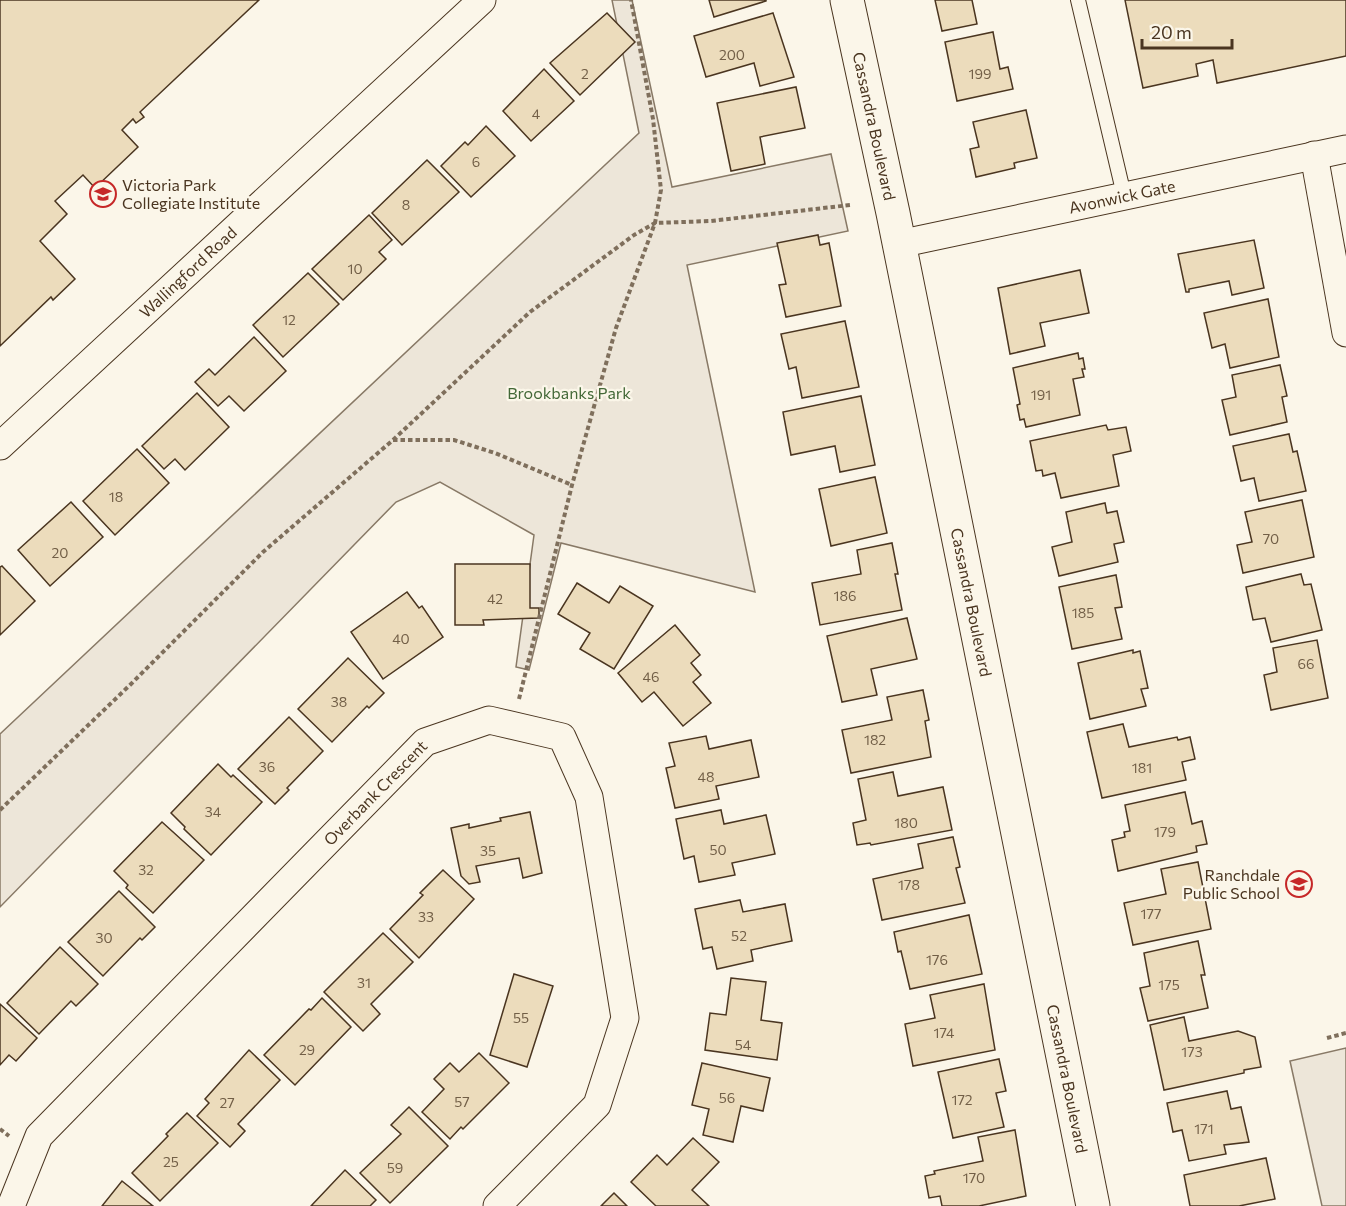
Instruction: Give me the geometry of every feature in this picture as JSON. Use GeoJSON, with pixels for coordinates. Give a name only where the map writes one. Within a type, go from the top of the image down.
{"type":"FeatureCollection","features":[{"type":"Feature","properties":{"kind":"street","name":"Wallingford Road"},"geometry":{"type":"LineString","coordinates":[[0,446],[482,0]]}},
{"type":"Feature","properties":{"kind":"street","name":"Cassandra Boulevard"},"geometry":{"type":"LineString","coordinates":[[847,0],[899,244],[1094,1206]]}},
{"type":"Feature","properties":{"kind":"street","name":"Avonwick Gate"},"geometry":{"type":"LineString","coordinates":[[899,244],[1346,149]]}},
{"type":"Feature","properties":{"kind":"street"},"geometry":{"type":"LineString","coordinates":[[1314,155],[1346,333]]}},
{"type":"Feature","properties":{"kind":"street","name":"Overbank Crescent"},"geometry":{"type":"LineString","coordinates":[[11,1206],[39,1136],[425,742],[489,720],[562,737],[589,796],[625,1018],[597,1105],[497,1206]]}},
{"type":"Feature","properties":{"kind":"lane"},"geometry":{"type":"LineString","coordinates":[[1078,0],[1124,195]]}},
{"type":"Feature","properties":{"kind":"path"},"geometry":{"type":"LineString","coordinates":[[512,726],[572,485],[616,328],[655,223],[661,190],[653,119],[631,0]]}},
{"type":"Feature","properties":{"kind":"path"},"geometry":{"type":"LineString","coordinates":[[0,810],[263,552],[393,440],[530,312],[634,235],[655,223],[711,221],[850,205]]}},
{"type":"Feature","properties":{"kind":"path"},"geometry":{"type":"LineString","coordinates":[[393,440],[454,440],[495,453],[572,485]]}},
{"type":"Feature","properties":{"kind":"path"},"geometry":{"type":"LineString","coordinates":[[1327,1038],[1346,1034]]}},
{"type":"Feature","properties":{"kind":"green space","name":"Brookbanks Park"},"geometry":{"type":"Polygon","coordinates":[[[612,0],[632,0],[672,187],[831,154],[848,231],[687,265],[755,592],[561,543],[529,670],[516,667],[534,535],[440,482],[396,502],[0,907],[0,734],[639,133],[612,0]]]}},
{"type":"Feature","properties":{"kind":"green space"},"geometry":{"type":"Polygon","coordinates":[[[1346,1048],[1346,1206],[1322,1206],[1290,1061],[1346,1048]]]}},
{"type":"Feature","properties":{"kind":"building"},"geometry":{"type":"Polygon","coordinates":[[[0,0],[259,0],[140,112],[144,117],[136,123],[133,119],[122,130],[138,147],[95,188],[83,175],[55,201],[67,214],[40,241],[75,279],[53,300],[51,297],[0,346],[0,0]]]}},
{"type":"Feature","properties":{"kind":"building"},"geometry":{"type":"Polygon","coordinates":[[[709,0],[766,0],[766,1],[714,17],[709,0]]]}},
{"type":"Feature","properties":{"kind":"building"},"geometry":{"type":"Polygon","coordinates":[[[935,0],[972,0],[977,24],[942,31],[935,0]]]}},
{"type":"Feature","properties":{"kind":"building"},"geometry":{"type":"Polygon","coordinates":[[[1125,0],[1346,0],[1346,56],[1217,83],[1213,60],[1196,64],[1198,76],[1143,88],[1125,0]]]}},
{"type":"Feature","properties":{"kind":"building"},"geometry":{"type":"Polygon","coordinates":[[[607,13],[635,42],[580,95],[550,63],[607,13]]]}},
{"type":"Feature","properties":{"kind":"building"},"geometry":{"type":"Polygon","coordinates":[[[773,13],[794,77],[760,86],[754,63],[706,77],[694,36],[773,13]]]}},
{"type":"Feature","properties":{"kind":"building"},"geometry":{"type":"Polygon","coordinates":[[[993,32],[1000,69],[1008,67],[1013,89],[957,101],[945,42],[993,32]]]}},
{"type":"Feature","properties":{"kind":"building"},"geometry":{"type":"Polygon","coordinates":[[[544,69],[574,101],[531,141],[503,111],[544,69]]]}},
{"type":"Feature","properties":{"kind":"building"},"geometry":{"type":"Polygon","coordinates":[[[796,87],[805,128],[760,137],[765,164],[731,171],[717,103],[796,87]]]}},
{"type":"Feature","properties":{"kind":"building"},"geometry":{"type":"Polygon","coordinates":[[[1026,110],[1037,158],[1014,163],[1015,168],[976,177],[970,149],[979,147],[973,122],[1026,110]]]}},
{"type":"Feature","properties":{"kind":"building"},"geometry":{"type":"Polygon","coordinates":[[[486,126],[515,156],[471,197],[441,166],[465,142],[468,145],[486,126]]]}},
{"type":"Feature","properties":{"kind":"building"},"geometry":{"type":"Polygon","coordinates":[[[427,160],[459,192],[402,245],[372,213],[427,160]]]}},
{"type":"Feature","properties":{"kind":"building"},"geometry":{"type":"Polygon","coordinates":[[[369,215],[392,240],[379,252],[386,259],[343,300],[312,269],[369,215]]]}},
{"type":"Feature","properties":{"kind":"building"},"geometry":{"type":"Polygon","coordinates":[[[818,235],[820,245],[829,243],[841,306],[786,317],[779,285],[786,284],[777,243],[818,235]]]}},
{"type":"Feature","properties":{"kind":"building"},"geometry":{"type":"Polygon","coordinates":[[[1254,240],[1264,288],[1232,295],[1229,281],[1189,289],[1189,292],[1186,292],[1178,254],[1254,240]]]}},
{"type":"Feature","properties":{"kind":"building"},"geometry":{"type":"Polygon","coordinates":[[[1080,270],[1089,313],[1040,323],[1045,346],[1010,354],[998,288],[1080,270]]]}},
{"type":"Feature","properties":{"kind":"building"},"geometry":{"type":"Polygon","coordinates":[[[308,273],[339,304],[283,357],[253,325],[308,273]]]}},
{"type":"Feature","properties":{"kind":"building"},"geometry":{"type":"Polygon","coordinates":[[[1268,299],[1279,357],[1230,368],[1225,344],[1212,348],[1204,313],[1268,299]]]}},
{"type":"Feature","properties":{"kind":"building"},"geometry":{"type":"Polygon","coordinates":[[[845,321],[859,387],[802,398],[796,367],[789,369],[781,334],[845,321]]]}},
{"type":"Feature","properties":{"kind":"building"},"geometry":{"type":"Polygon","coordinates":[[[254,337],[286,371],[244,411],[229,396],[218,406],[195,382],[209,369],[215,375],[254,337]]]}},
{"type":"Feature","properties":{"kind":"building"},"geometry":{"type":"Polygon","coordinates":[[[1078,353],[1079,359],[1083,358],[1085,369],[1082,369],[1084,377],[1073,379],[1080,415],[1026,427],[1024,419],[1020,420],[1017,405],[1020,404],[1013,368],[1078,353]]]}},
{"type":"Feature","properties":{"kind":"building"},"geometry":{"type":"Polygon","coordinates":[[[1280,365],[1287,396],[1282,397],[1287,422],[1230,435],[1222,400],[1236,397],[1232,375],[1280,365]]]}},
{"type":"Feature","properties":{"kind":"building"},"geometry":{"type":"Polygon","coordinates":[[[197,393],[229,427],[185,470],[175,459],[164,469],[142,446],[197,393]]]}},
{"type":"Feature","properties":{"kind":"building"},"geometry":{"type":"Polygon","coordinates":[[[861,396],[875,465],[840,472],[835,446],[791,455],[783,412],[861,396]]]}},
{"type":"Feature","properties":{"kind":"building"},"geometry":{"type":"Polygon","coordinates":[[[1106,425],[1108,430],[1126,427],[1131,451],[1113,455],[1119,486],[1061,498],[1055,473],[1043,476],[1042,470],[1036,471],[1030,441],[1106,425]]]}},
{"type":"Feature","properties":{"kind":"building"},"geometry":{"type":"Polygon","coordinates":[[[1289,434],[1293,452],[1297,451],[1306,491],[1259,501],[1254,478],[1241,481],[1233,446],[1289,434]]]}},
{"type":"Feature","properties":{"kind":"building"},"geometry":{"type":"Polygon","coordinates":[[[137,449],[169,483],[115,535],[83,501],[137,449]]]}},
{"type":"Feature","properties":{"kind":"building"},"geometry":{"type":"Polygon","coordinates":[[[875,477],[887,533],[831,546],[819,489],[875,477]]]}},
{"type":"Feature","properties":{"kind":"building"},"geometry":{"type":"Polygon","coordinates":[[[1302,500],[1314,557],[1243,573],[1237,545],[1252,542],[1245,512],[1302,500]]]}},
{"type":"Feature","properties":{"kind":"building"},"geometry":{"type":"Polygon","coordinates":[[[71,502],[103,537],[50,586],[18,550],[71,502]]]}},
{"type":"Feature","properties":{"kind":"building"},"geometry":{"type":"Polygon","coordinates":[[[1105,503],[1107,513],[1117,511],[1124,542],[1114,544],[1118,562],[1059,576],[1052,547],[1072,542],[1066,512],[1105,503]]]}},
{"type":"Feature","properties":{"kind":"building"},"geometry":{"type":"Polygon","coordinates":[[[892,543],[902,610],[820,625],[812,583],[861,574],[857,550],[892,543]]]}},
{"type":"Feature","properties":{"kind":"building"},"geometry":{"type":"Polygon","coordinates":[[[455,564],[530,564],[530,608],[539,608],[539,618],[483,620],[484,625],[455,625],[455,564]]]}},
{"type":"Feature","properties":{"kind":"building"},"geometry":{"type":"Polygon","coordinates":[[[2,566],[35,601],[0,635],[0,567],[2,566]]]}},
{"type":"Feature","properties":{"kind":"building"},"geometry":{"type":"Polygon","coordinates":[[[1301,574],[1304,585],[1311,584],[1322,630],[1271,642],[1265,618],[1253,620],[1246,587],[1301,574]]]}},
{"type":"Feature","properties":{"kind":"building"},"geometry":{"type":"Polygon","coordinates":[[[1116,575],[1122,607],[1115,608],[1122,639],[1072,649],[1059,587],[1116,575]]]}},
{"type":"Feature","properties":{"kind":"building"},"geometry":{"type":"Polygon","coordinates":[[[577,583],[609,603],[620,586],[653,606],[614,669],[580,649],[590,633],[558,614],[577,583]]]}},
{"type":"Feature","properties":{"kind":"building"},"geometry":{"type":"Polygon","coordinates":[[[407,592],[419,608],[422,606],[443,637],[383,679],[351,632],[407,592]]]}},
{"type":"Feature","properties":{"kind":"building"},"geometry":{"type":"Polygon","coordinates":[[[907,618],[917,659],[871,669],[877,695],[842,702],[827,636],[907,618]]]}},
{"type":"Feature","properties":{"kind":"building"},"geometry":{"type":"Polygon","coordinates":[[[675,625],[700,655],[691,663],[701,675],[693,682],[711,703],[683,726],[654,692],[642,702],[618,673],[675,625]]]}},
{"type":"Feature","properties":{"kind":"building"},"geometry":{"type":"Polygon","coordinates":[[[1317,640],[1328,698],[1271,710],[1264,675],[1277,672],[1273,648],[1317,640]]]}},
{"type":"Feature","properties":{"kind":"building"},"geometry":{"type":"Polygon","coordinates":[[[1133,650],[1133,653],[1140,651],[1148,688],[1141,689],[1146,706],[1090,719],[1078,663],[1133,650]]]}},
{"type":"Feature","properties":{"kind":"building"},"geometry":{"type":"Polygon","coordinates":[[[348,658],[384,693],[369,708],[367,706],[332,742],[298,709],[348,658]]]}},
{"type":"Feature","properties":{"kind":"building"},"geometry":{"type":"Polygon","coordinates":[[[923,690],[929,720],[925,721],[931,757],[851,773],[842,730],[892,720],[887,697],[923,690]]]}},
{"type":"Feature","properties":{"kind":"building"},"geometry":{"type":"Polygon","coordinates":[[[289,717],[323,751],[287,788],[289,790],[275,804],[238,769],[289,717]]]}},
{"type":"Feature","properties":{"kind":"building"},"geometry":{"type":"Polygon","coordinates":[[[1123,724],[1129,747],[1177,737],[1178,740],[1190,737],[1195,759],[1182,762],[1186,780],[1102,798],[1087,732],[1123,724]]]}},
{"type":"Feature","properties":{"kind":"building"},"geometry":{"type":"Polygon","coordinates":[[[706,736],[709,749],[751,740],[759,777],[716,786],[719,799],[675,808],[666,768],[675,766],[669,743],[706,736]]]}},
{"type":"Feature","properties":{"kind":"building"},"geometry":{"type":"Polygon","coordinates":[[[218,764],[262,802],[211,855],[171,813],[218,764]]]}},
{"type":"Feature","properties":{"kind":"building"},"geometry":{"type":"Polygon","coordinates":[[[893,772],[898,796],[943,787],[952,830],[871,845],[870,843],[857,845],[853,823],[866,820],[858,779],[893,772]]]}},
{"type":"Feature","properties":{"kind":"building"},"geometry":{"type":"Polygon","coordinates":[[[1185,792],[1192,824],[1202,821],[1207,844],[1196,846],[1197,852],[1118,871],[1112,840],[1125,837],[1124,832],[1130,831],[1125,805],[1185,792]]]}},
{"type":"Feature","properties":{"kind":"building"},"geometry":{"type":"Polygon","coordinates":[[[721,810],[724,824],[766,815],[775,854],[732,863],[735,875],[699,882],[694,856],[684,859],[676,819],[721,810]]]}},
{"type":"Feature","properties":{"kind":"building"},"geometry":{"type":"Polygon","coordinates":[[[530,812],[542,873],[523,878],[519,858],[476,866],[480,882],[469,884],[461,876],[451,828],[469,824],[469,828],[501,821],[500,818],[530,812]]]}},
{"type":"Feature","properties":{"kind":"building"},"geometry":{"type":"Polygon","coordinates":[[[162,822],[204,860],[153,913],[126,888],[128,885],[114,871],[162,822]]]}},
{"type":"Feature","properties":{"kind":"building"},"geometry":{"type":"Polygon","coordinates":[[[953,837],[960,867],[956,868],[965,903],[882,920],[873,879],[923,868],[918,844],[953,837]]]}},
{"type":"Feature","properties":{"kind":"building"},"geometry":{"type":"Polygon","coordinates":[[[1198,862],[1211,929],[1133,945],[1124,903],[1166,894],[1161,869],[1198,862]]]}},
{"type":"Feature","properties":{"kind":"building"},"geometry":{"type":"Polygon","coordinates":[[[443,870],[474,899],[419,958],[390,929],[423,895],[420,893],[443,870]]]}},
{"type":"Feature","properties":{"kind":"building"},"geometry":{"type":"Polygon","coordinates":[[[119,891],[155,927],[142,940],[140,938],[103,976],[68,942],[119,891]]]}},
{"type":"Feature","properties":{"kind":"building"},"geometry":{"type":"Polygon","coordinates":[[[740,900],[743,912],[785,904],[792,941],[751,950],[753,961],[717,969],[712,947],[703,949],[695,909],[740,900]]]}},
{"type":"Feature","properties":{"kind":"building"},"geometry":{"type":"Polygon","coordinates":[[[969,915],[982,974],[910,989],[894,932],[969,915]]]}},
{"type":"Feature","properties":{"kind":"building"},"geometry":{"type":"Polygon","coordinates":[[[383,933],[413,962],[371,1004],[380,1014],[363,1031],[324,992],[383,933]]]}},
{"type":"Feature","properties":{"kind":"building"},"geometry":{"type":"Polygon","coordinates":[[[1198,941],[1205,975],[1201,975],[1208,1008],[1148,1021],[1140,988],[1150,986],[1144,953],[1198,941]]]}},
{"type":"Feature","properties":{"kind":"building"},"geometry":{"type":"Polygon","coordinates":[[[60,947],[98,984],[76,1006],[71,1001],[39,1034],[7,1003],[60,947]]]}},
{"type":"Feature","properties":{"kind":"building"},"geometry":{"type":"Polygon","coordinates":[[[514,974],[553,986],[527,1067],[490,1055],[514,974]]]}},
{"type":"Feature","properties":{"kind":"building"},"geometry":{"type":"Polygon","coordinates":[[[731,978],[766,982],[761,1020],[782,1023],[777,1060],[705,1050],[710,1013],[726,1015],[731,978]]]}},
{"type":"Feature","properties":{"kind":"building"},"geometry":{"type":"Polygon","coordinates":[[[984,984],[995,1050],[913,1066],[905,1024],[935,1018],[930,995],[984,984]]]}},
{"type":"Feature","properties":{"kind":"building"},"geometry":{"type":"Polygon","coordinates":[[[322,998],[351,1027],[295,1085],[264,1055],[322,998]]]}},
{"type":"Feature","properties":{"kind":"building"},"geometry":{"type":"Polygon","coordinates":[[[0,1004],[37,1038],[16,1061],[9,1055],[0,1065],[0,1004]]]}},
{"type":"Feature","properties":{"kind":"building"},"geometry":{"type":"Polygon","coordinates":[[[1184,1017],[1189,1041],[1238,1031],[1255,1037],[1261,1067],[1244,1070],[1244,1073],[1164,1090],[1150,1025],[1184,1017]]]}},
{"type":"Feature","properties":{"kind":"building"},"geometry":{"type":"Polygon","coordinates":[[[249,1050],[280,1080],[238,1124],[245,1131],[230,1147],[197,1116],[209,1103],[205,1099],[249,1050]]]}},
{"type":"Feature","properties":{"kind":"building"},"geometry":{"type":"Polygon","coordinates":[[[479,1053],[509,1083],[450,1139],[422,1112],[444,1089],[434,1079],[450,1063],[459,1072],[479,1053]]]}},
{"type":"Feature","properties":{"kind":"building"},"geometry":{"type":"Polygon","coordinates":[[[999,1059],[1006,1091],[996,1093],[1004,1127],[953,1138],[938,1072],[999,1059]]]}},
{"type":"Feature","properties":{"kind":"building"},"geometry":{"type":"Polygon","coordinates":[[[702,1063],[770,1078],[763,1111],[741,1106],[733,1142],[703,1135],[709,1109],[692,1105],[702,1063]]]}},
{"type":"Feature","properties":{"kind":"building"},"geometry":{"type":"Polygon","coordinates":[[[1227,1091],[1231,1109],[1241,1107],[1249,1142],[1224,1145],[1226,1154],[1189,1161],[1182,1130],[1173,1132],[1167,1103],[1227,1091]]]}},
{"type":"Feature","properties":{"kind":"building"},"geometry":{"type":"Polygon","coordinates":[[[409,1107],[448,1146],[390,1203],[360,1173],[401,1134],[391,1125],[409,1107]]]}},
{"type":"Feature","properties":{"kind":"building"},"geometry":{"type":"Polygon","coordinates":[[[187,1113],[218,1143],[160,1201],[132,1173],[187,1113]]]}},
{"type":"Feature","properties":{"kind":"building"},"geometry":{"type":"Polygon","coordinates":[[[1015,1130],[1026,1196],[979,1206],[942,1206],[940,1196],[929,1198],[925,1176],[935,1174],[934,1171],[983,1161],[978,1137],[1015,1130]]]}},
{"type":"Feature","properties":{"kind":"building"},"geometry":{"type":"Polygon","coordinates":[[[693,1138],[719,1162],[692,1190],[709,1206],[656,1206],[631,1182],[657,1155],[667,1165],[693,1138]]]}},
{"type":"Feature","properties":{"kind":"building"},"geometry":{"type":"Polygon","coordinates":[[[1266,1158],[1275,1199],[1239,1206],[1190,1206],[1184,1175],[1266,1158]]]}},
{"type":"Feature","properties":{"kind":"building"},"geometry":{"type":"Polygon","coordinates":[[[345,1170],[376,1200],[370,1206],[311,1206],[345,1170]]]}},
{"type":"Feature","properties":{"kind":"building"},"geometry":{"type":"Polygon","coordinates":[[[122,1181],[153,1206],[102,1206],[122,1181]]]}},
{"type":"Feature","properties":{"kind":"building"},"geometry":{"type":"Polygon","coordinates":[[[614,1193],[627,1206],[601,1206],[614,1193]]]}},
{"type":"Feature","properties":{"kind":"place","name":"Victoria Park Collegiate Institute"},"geometry":{"type":"Point","coordinates":[103,194]}},
{"type":"Feature","properties":{"kind":"place","name":"Ranchdale Public School"},"geometry":{"type":"Point","coordinates":[1299,884]}}]}
